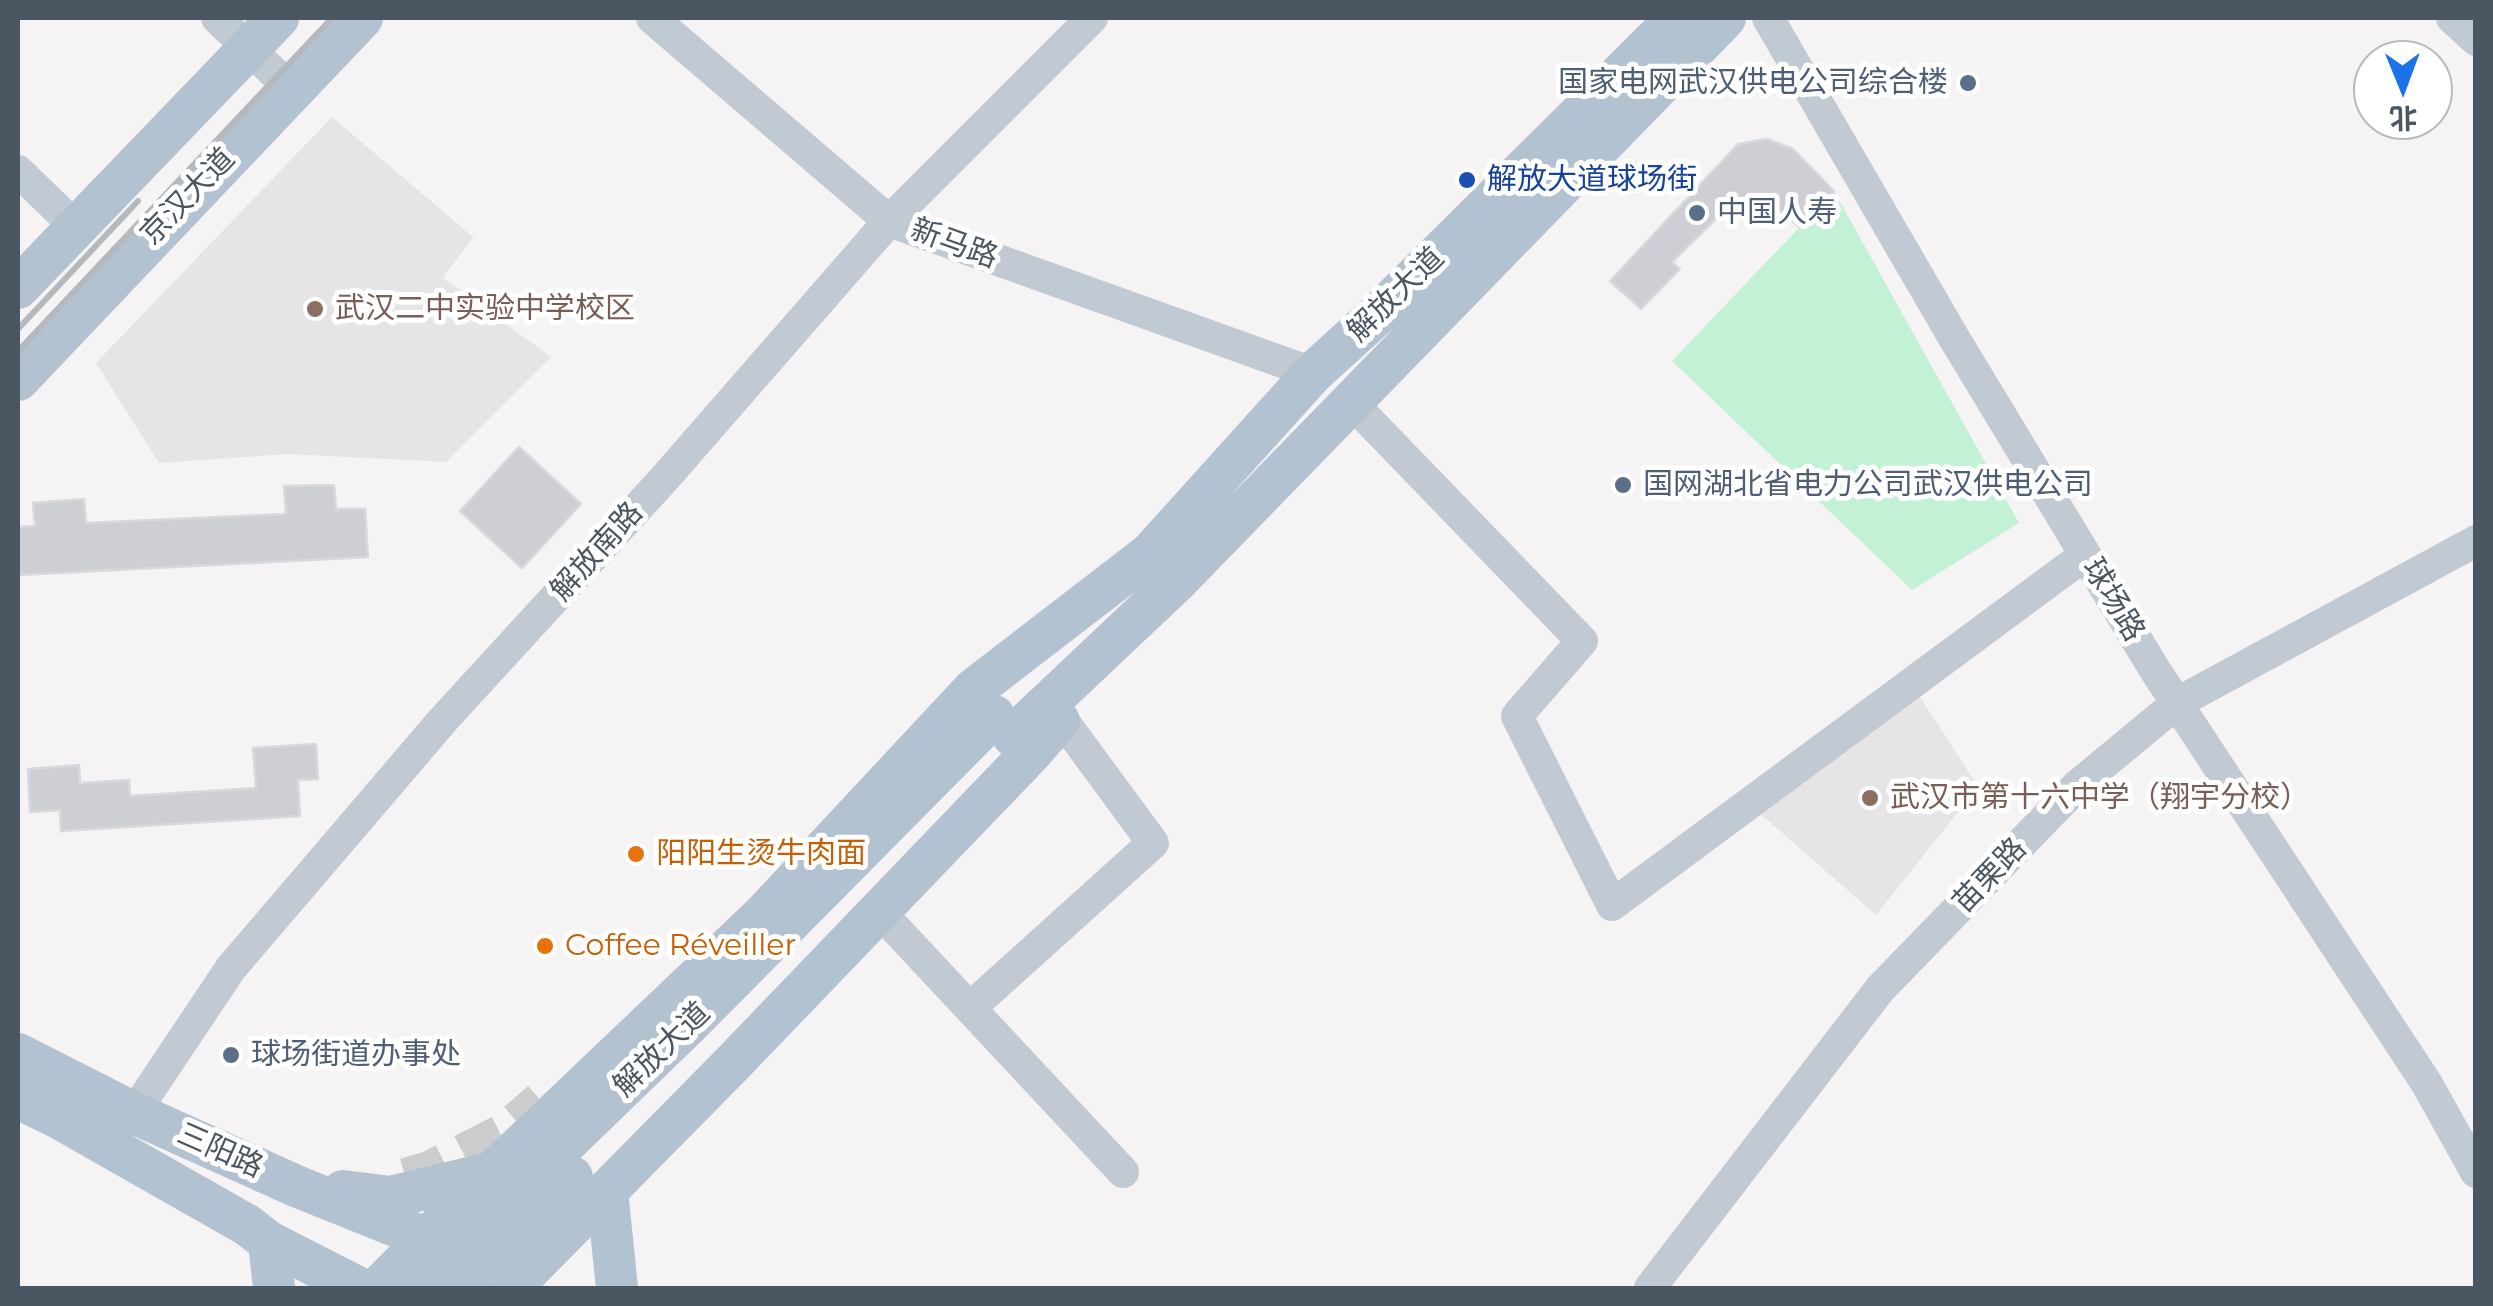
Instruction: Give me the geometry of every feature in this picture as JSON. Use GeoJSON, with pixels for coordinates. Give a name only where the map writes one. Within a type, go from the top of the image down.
{"type":"FeatureCollection","features":[{"type":"Feature","properties":{"kind":"main road","name":"京汉大道"},"geometry":{"type":"LineString","coordinates":[[18,288],[278,18]]}},
{"type":"Feature","properties":{"kind":"main road","name":"京汉大道"},"geometry":{"type":"LineString","coordinates":[[18,380],[362,18]]}},
{"type":"Feature","properties":{"kind":"main road","name":"解放大道"},"geometry":{"type":"LineString","coordinates":[[522,1286],[607,1190],[1030,754],[1061,718],[1165,566],[1313,373],[1663,42],[1725,18]]}},
{"type":"Feature","properties":{"kind":"main road","name":"解放大道"},"geometry":{"type":"LineString","coordinates":[[416,1288],[1165,566],[1351,402],[1663,42],[1746,18]]}},
{"type":"Feature","properties":{"kind":"main road","name":"解放大道"},"geometry":{"type":"LineString","coordinates":[[378,1288],[763,915],[973,690],[1165,566]]}},
{"type":"Feature","properties":{"kind":"main road","name":"解放大道"},"geometry":{"type":"LineString","coordinates":[[458,1288],[1003,726]]}},
{"type":"Feature","properties":{"kind":"main road"},"geometry":{"type":"LineString","coordinates":[[661,986],[707,948],[763,915]]}},
{"type":"Feature","properties":{"kind":"main road","name":"三阳路"},"geometry":{"type":"LineString","coordinates":[[18,1054],[134,1113],[296,1186],[427,1238],[522,1286]]}},
{"type":"Feature","properties":{"kind":"main road","name":"三阳路"},"geometry":{"type":"LineString","coordinates":[[18,1098],[247,1225],[270,1242],[359,1288]]}},
{"type":"Feature","properties":{"kind":"main road"},"geometry":{"type":"LineString","coordinates":[[296,1186],[392,1197],[494,1172]]}},
{"type":"Feature","properties":{"kind":"main road"},"geometry":{"type":"LineString","coordinates":[[607,1190],[617,1288]]}},
{"type":"Feature","properties":{"kind":"main road"},"geometry":{"type":"LineString","coordinates":[[270,1242],[274,1288]]}},
{"type":"Feature","properties":{"kind":"street"},"geometry":{"type":"LineString","coordinates":[[217,18],[291,89]]}},
{"type":"Feature","properties":{"kind":"street","name":"新马路"},"geometry":{"type":"LineString","coordinates":[[652,18],[889,220],[1313,373]]}},
{"type":"Feature","properties":{"kind":"street","name":"解放南路"},"geometry":{"type":"LineString","coordinates":[[134,1113],[231,968],[443,720],[664,479],[889,220],[1092,18]]}},
{"type":"Feature","properties":{"kind":"street","name":"球场路"},"geometry":{"type":"LineString","coordinates":[[1768,18],[2085,555],[2177,704],[2427,1084],[2476,1172]]}},
{"type":"Feature","properties":{"kind":"street"},"geometry":{"type":"LineString","coordinates":[[2452,18],[2476,40]]}},
{"type":"Feature","properties":{"kind":"street"},"geometry":{"type":"LineString","coordinates":[[18,171],[76,227]]}},
{"type":"Feature","properties":{"kind":"street"},"geometry":{"type":"LineString","coordinates":[[1351,402],[1582,641],[1517,716],[1612,905],[2085,555]]}},
{"type":"Feature","properties":{"kind":"street","name":"苗栗路"},"geometry":{"type":"LineString","coordinates":[[1650,1288],[1880,988],[2078,785],[2177,704],[2476,541]]}},
{"type":"Feature","properties":{"kind":"street"},"geometry":{"type":"LineString","coordinates":[[970,1008],[1153,843],[1061,718]]}},
{"type":"Feature","properties":{"kind":"street"},"geometry":{"type":"LineString","coordinates":[[879,911],[1123,1172]]}},
{"type":"Feature","properties":{"kind":"shaded area","name":"武汉二中实验中学校区"},"geometry":{"type":"Polygon","coordinates":[[[332,117],[473,237],[443,278],[551,357],[446,462],[288,454],[159,463],[96,363],[332,117]]]}},
{"type":"Feature","properties":{"kind":"shaded area","name":"武汉市第十六中学（翔宇分校）"},"geometry":{"type":"Polygon","coordinates":[[[1915,689],[1978,787],[1876,915],[1756,810],[1915,689]]]}},
{"type":"Feature","properties":{"kind":"green space"},"geometry":{"type":"Polygon","coordinates":[[[1834,191],[2019,523],[1912,590],[1672,361],[1834,191]]]}},
{"type":"Feature","properties":{"kind":"building","name":"中国人寿"},"geometry":{"type":"Polygon","coordinates":[[[1767,139],[1793,149],[1834,191],[1799,227],[1760,194],[1735,200],[1672,262],[1680,269],[1641,309],[1610,281],[1738,144],[1767,139]]]}},
{"type":"Feature","properties":{"kind":"building"},"geometry":{"type":"Polygon","coordinates":[[[519,447],[581,504],[522,568],[460,511],[519,447]]]}},
{"type":"Feature","properties":{"kind":"building"},"geometry":{"type":"Polygon","coordinates":[[[334,485],[336,509],[365,509],[368,557],[18,575],[18,527],[35,526],[33,503],[84,499],[86,523],[286,514],[284,486],[334,485]]]}},
{"type":"Feature","properties":{"kind":"building"},"geometry":{"type":"Polygon","coordinates":[[[316,744],[318,779],[298,780],[300,816],[61,831],[60,810],[30,812],[28,769],[79,765],[80,783],[129,780],[130,796],[256,788],[253,748],[316,744]]]}},
{"type":"Feature","properties":{"kind":"tunnel"},"geometry":{"type":"LineString","coordinates":[[406,1179],[430,1172],[505,1134],[542,1102]]}},
{"type":"Feature","properties":{"kind":"railway"},"geometry":{"type":"LineString","coordinates":[[18,351],[332,18]]}},
{"type":"Feature","properties":{"kind":"railway"},"geometry":{"type":"LineString","coordinates":[[18,329],[138,201]]}},
{"type":"Feature","properties":{"kind":"place","name":"国家电网武汉供电公司综合楼"},"geometry":{"type":"Point","coordinates":[1968,83]}},
{"type":"Feature","properties":{"kind":"place","name":"解放大道球场街"},"geometry":{"type":"Point","coordinates":[1467,180]}},
{"type":"Feature","properties":{"kind":"place","name":"中国人寿"},"geometry":{"type":"Point","coordinates":[1697,213]}},
{"type":"Feature","properties":{"kind":"place","name":"武汉二中实验中学校区"},"geometry":{"type":"Point","coordinates":[315,309]}},
{"type":"Feature","properties":{"kind":"place","name":"国网湖北省电力公司武汉供电公司"},"geometry":{"type":"Point","coordinates":[1623,485]}},
{"type":"Feature","properties":{"kind":"place","name":"武汉市第十六中学（翔宇分校）"},"geometry":{"type":"Point","coordinates":[1870,798]}},
{"type":"Feature","properties":{"kind":"place","name":"阳阳生烫牛肉面"},"geometry":{"type":"Point","coordinates":[636,854]}},
{"type":"Feature","properties":{"kind":"place","name":"Coffee Réveiller"},"geometry":{"type":"Point","coordinates":[545,946]}},
{"type":"Feature","properties":{"kind":"place","name":"球场街道办事处"},"geometry":{"type":"Point","coordinates":[231,1055]}}]}
